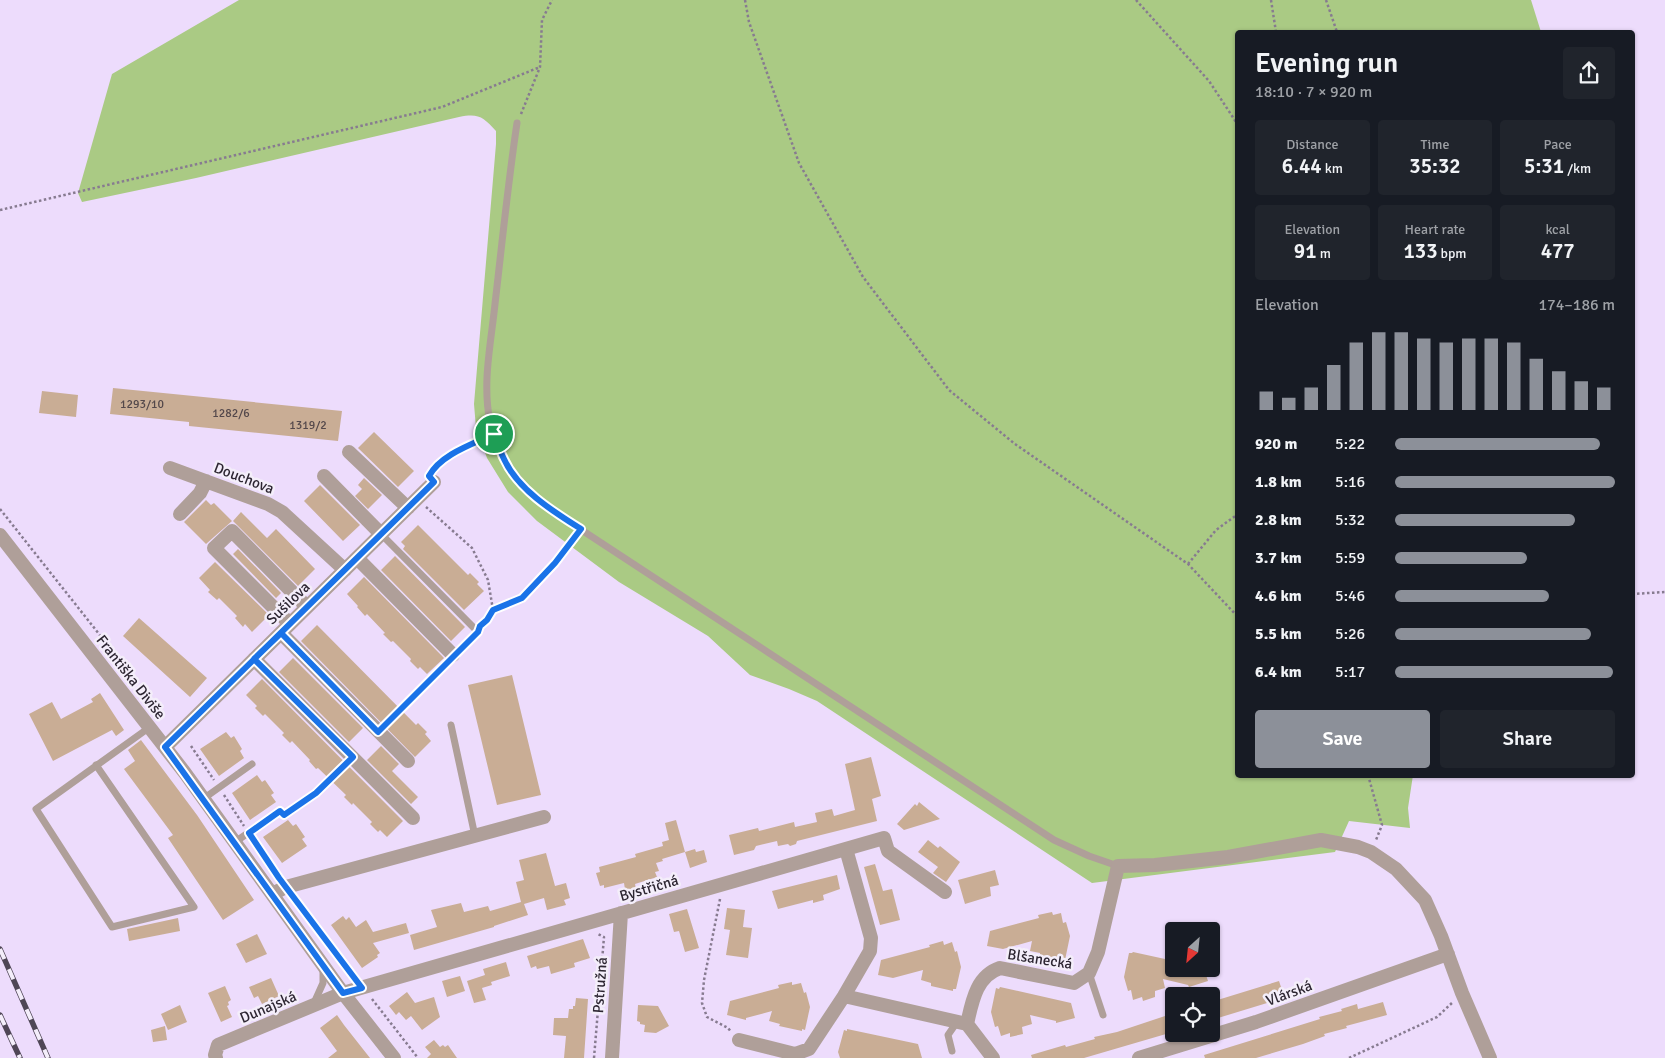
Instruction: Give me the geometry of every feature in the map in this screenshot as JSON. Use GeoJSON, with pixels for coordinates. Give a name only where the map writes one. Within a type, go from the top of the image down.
{"type":"FeatureCollection","features":[{"type":"Feature","properties":{"kind":"street"},"geometry":{"type":"LineString","coordinates":[[350,452],[413,503]]}},
{"type":"Feature","properties":{"kind":"street","name":"Douchova"},"geometry":{"type":"LineString","coordinates":[[170,468],[268,504],[282,512],[345,570]]}},
{"type":"Feature","properties":{"kind":"street"},"geometry":{"type":"LineString","coordinates":[[324,476],[381,534]]}},
{"type":"Feature","properties":{"kind":"street"},"geometry":{"type":"LineString","coordinates":[[180,514],[200,493],[206,481]]}},
{"type":"Feature","properties":{"kind":"street","name":"Sušilova"},"geometry":{"type":"LineString","coordinates":[[165,747],[434,482]]}},
{"type":"Feature","properties":{"kind":"street"},"geometry":{"type":"LineString","coordinates":[[307,607],[232,531],[214,548],[378,732],[408,761]]}},
{"type":"Feature","properties":{"kind":"street","name":"Františka Diviše"},"geometry":{"type":"LineString","coordinates":[[0,535],[150,727],[323,966],[394,1058]]}},
{"type":"Feature","properties":{"kind":"street"},"geometry":{"type":"LineString","coordinates":[[357,558],[453,655]]}},
{"type":"Feature","properties":{"kind":"street"},"geometry":{"type":"LineString","coordinates":[[254,659],[413,818]]}},
{"type":"Feature","properties":{"kind":"street"},"geometry":{"type":"LineString","coordinates":[[272,894],[286,887],[544,817]]}},
{"type":"Feature","properties":{"kind":"street","name":"Bystřičná"},"geometry":{"type":"LineString","coordinates":[[343,993],[884,838],[888,851],[945,892]]}},
{"type":"Feature","properties":{"kind":"street"},"geometry":{"type":"LineString","coordinates":[[1118,866],[1156,865],[1228,856],[1321,840],[1358,847],[1371,852],[1396,869],[1425,900],[1490,1058]]}},
{"type":"Feature","properties":{"kind":"street"},"geometry":{"type":"LineString","coordinates":[[739,1040],[795,1054],[810,1049],[870,951],[871,938],[846,849]]}},
{"type":"Feature","properties":{"kind":"street","name":"Blšanecká"},"geometry":{"type":"LineString","coordinates":[[962,1023],[981,982],[990,971],[1000,968],[1074,983],[1089,974],[1098,952],[1118,866]]}},
{"type":"Feature","properties":{"kind":"street","name":"Pstružná"},"geometry":{"type":"LineString","coordinates":[[612,1058],[621,913]]}},
{"type":"Feature","properties":{"kind":"street","name":"Vlárská"},"geometry":{"type":"LineString","coordinates":[[1139,1058],[1256,1022],[1448,954]]}},
{"type":"Feature","properties":{"kind":"street","name":"Dunajská"},"geometry":{"type":"LineString","coordinates":[[216,1058],[218,1045],[343,993]]}},
{"type":"Feature","properties":{"kind":"street"},"geometry":{"type":"LineString","coordinates":[[844,996],[962,1023],[994,1058]]}},
{"type":"Feature","properties":{"kind":"lane"},"geometry":{"type":"LineString","coordinates":[[517,123],[508,185],[486,384],[490,422],[494,434],[504,461],[521,484],[542,504],[1054,840],[1089,856],[1118,866]]}},
{"type":"Feature","properties":{"kind":"lane"},"geometry":{"type":"LineString","coordinates":[[381,534],[478,632]]}},
{"type":"Feature","properties":{"kind":"lane"},"geometry":{"type":"LineString","coordinates":[[451,725],[475,836]]}},
{"type":"Feature","properties":{"kind":"lane"},"geometry":{"type":"LineString","coordinates":[[96,765],[194,907],[112,927],[36,809],[96,765],[150,727]]}},
{"type":"Feature","properties":{"kind":"lane"},"geometry":{"type":"LineString","coordinates":[[203,798],[252,764]]}},
{"type":"Feature","properties":{"kind":"lane"},"geometry":{"type":"LineString","coordinates":[[235,842],[280,811]]}},
{"type":"Feature","properties":{"kind":"lane"},"geometry":{"type":"LineString","coordinates":[[313,1006],[323,983],[323,966]]}},
{"type":"Feature","properties":{"kind":"lane"},"geometry":{"type":"LineString","coordinates":[[1089,974],[1103,1015]]}},
{"type":"Feature","properties":{"kind":"lane"},"geometry":{"type":"LineString","coordinates":[[952,1051],[948,1035],[962,1023]]}},
{"type":"Feature","properties":{"kind":"path"},"geometry":{"type":"LineString","coordinates":[[517,123],[540,67],[542,20],[552,0]]}},
{"type":"Feature","properties":{"kind":"path"},"geometry":{"type":"LineString","coordinates":[[745,0],[748,22],[799,163],[863,278],[949,390],[1015,444],[1188,564],[1235,614]]}},
{"type":"Feature","properties":{"kind":"path"},"geometry":{"type":"LineString","coordinates":[[1136,0],[1209,81],[1235,120]]}},
{"type":"Feature","properties":{"kind":"path"},"geometry":{"type":"LineString","coordinates":[[1272,0],[1276,30]]}},
{"type":"Feature","properties":{"kind":"path"},"geometry":{"type":"LineString","coordinates":[[1326,0],[1336,30]]}},
{"type":"Feature","properties":{"kind":"path"},"geometry":{"type":"LineString","coordinates":[[0,210],[442,107],[540,67]]}},
{"type":"Feature","properties":{"kind":"path"},"geometry":{"type":"LineString","coordinates":[[434,482],[429,476],[432,470],[446,458],[494,434]]}},
{"type":"Feature","properties":{"kind":"path"},"geometry":{"type":"LineString","coordinates":[[413,503],[472,548],[488,580],[493,610]]}},
{"type":"Feature","properties":{"kind":"path"},"geometry":{"type":"LineString","coordinates":[[0,509],[164,716]]}},
{"type":"Feature","properties":{"kind":"path"},"geometry":{"type":"LineString","coordinates":[[1188,564],[1216,530],[1235,516]]}},
{"type":"Feature","properties":{"kind":"path"},"geometry":{"type":"LineString","coordinates":[[378,732],[478,632],[480,626],[487,620],[493,610],[522,598],[555,563],[581,529]]}},
{"type":"Feature","properties":{"kind":"path"},"geometry":{"type":"LineString","coordinates":[[1635,594],[1665,592]]}},
{"type":"Feature","properties":{"kind":"path"},"geometry":{"type":"LineString","coordinates":[[191,746],[286,887],[362,988],[418,1058]]}},
{"type":"Feature","properties":{"kind":"path"},"geometry":{"type":"LineString","coordinates":[[280,811],[284,815],[316,793],[353,757]]}},
{"type":"Feature","properties":{"kind":"path"},"geometry":{"type":"LineString","coordinates":[[1369,778],[1382,825],[1371,852]]}},
{"type":"Feature","properties":{"kind":"path"},"geometry":{"type":"LineString","coordinates":[[723,884],[704,980],[702,1003],[707,1017],[728,1028],[739,1040]]}},
{"type":"Feature","properties":{"kind":"path"},"geometry":{"type":"LineString","coordinates":[[591,930],[604,937],[594,1058]]}},
{"type":"Feature","properties":{"kind":"path"},"geometry":{"type":"LineString","coordinates":[[1349,1058],[1437,1017],[1462,993]]}},
{"type":"Feature","properties":{"kind":"green space"},"geometry":{"type":"Polygon","coordinates":[[[239,0],[1531,0],[1540,30],[1235,30],[1235,778],[1413,778],[1408,808],[1410,828],[1349,821],[1335,852],[1092,883],[817,701],[750,675],[708,636],[619,582],[537,521],[508,492],[487,458],[476,428],[474,404],[496,144],[496,131],[488,122],[476,116],[459,117],[196,178],[82,202],[78,193],[112,74],[239,0]]]}},
{"type":"Feature","properties":{"kind":"building"},"geometry":{"type":"Polygon","coordinates":[[[113,388],[342,411],[338,441],[189,426],[189,422],[110,414],[113,388]]]}},
{"type":"Feature","properties":{"kind":"building"},"geometry":{"type":"Polygon","coordinates":[[[42,391],[78,395],[76,417],[39,413],[42,391]]]}},
{"type":"Feature","properties":{"kind":"building"},"geometry":{"type":"Polygon","coordinates":[[[374,432],[414,471],[398,487],[358,448],[374,432]]]}},
{"type":"Feature","properties":{"kind":"building"},"geometry":{"type":"Polygon","coordinates":[[[364,478],[382,495],[368,509],[355,496],[362,489],[358,485],[364,478]]]}},
{"type":"Feature","properties":{"kind":"building"},"geometry":{"type":"Polygon","coordinates":[[[320,485],[360,525],[343,541],[304,501],[320,485]]]}},
{"type":"Feature","properties":{"kind":"building"},"geometry":{"type":"Polygon","coordinates":[[[206,500],[211,505],[214,503],[232,521],[206,544],[184,522],[206,500]]]}},
{"type":"Feature","properties":{"kind":"building"},"geometry":{"type":"Polygon","coordinates":[[[241,512],[267,538],[276,529],[315,569],[298,586],[233,521],[241,512]]]}},
{"type":"Feature","properties":{"kind":"building"},"geometry":{"type":"Polygon","coordinates":[[[418,525],[468,575],[470,573],[479,582],[477,584],[484,591],[464,610],[403,549],[405,546],[401,542],[418,525]]]}},
{"type":"Feature","properties":{"kind":"building"},"geometry":{"type":"Polygon","coordinates":[[[238,549],[281,593],[276,598],[233,554],[238,549]]]}},
{"type":"Feature","properties":{"kind":"building"},"geometry":{"type":"Polygon","coordinates":[[[395,556],[465,627],[451,641],[381,570],[395,556]]]}},
{"type":"Feature","properties":{"kind":"building"},"geometry":{"type":"Polygon","coordinates":[[[215,562],[269,615],[252,632],[245,624],[243,627],[235,618],[237,616],[219,598],[217,600],[208,592],[210,590],[199,578],[215,562]]]}},
{"type":"Feature","properties":{"kind":"building"},"geometry":{"type":"Polygon","coordinates":[[[364,577],[444,658],[427,674],[420,667],[418,669],[393,641],[391,642],[383,634],[385,633],[367,614],[365,616],[347,594],[364,577]]]}},
{"type":"Feature","properties":{"kind":"building"},"geometry":{"type":"Polygon","coordinates":[[[139,618],[207,678],[190,697],[123,636],[139,618]]]}},
{"type":"Feature","properties":{"kind":"building"},"geometry":{"type":"Polygon","coordinates":[[[317,625],[416,725],[418,723],[427,732],[425,734],[431,741],[415,757],[301,641],[317,625]]]}},
{"type":"Feature","properties":{"kind":"building"},"geometry":{"type":"Polygon","coordinates":[[[293,658],[363,728],[349,742],[279,672],[293,658]]]}},
{"type":"Feature","properties":{"kind":"building"},"geometry":{"type":"Polygon","coordinates":[[[512,675],[541,795],[497,805],[468,685],[512,675]]]}},
{"type":"Feature","properties":{"kind":"building"},"geometry":{"type":"Polygon","coordinates":[[[262,679],[403,821],[387,837],[380,830],[378,832],[370,824],[372,822],[353,803],[352,805],[344,797],[346,795],[318,768],[316,769],[292,741],[290,743],[282,735],[284,733],[265,714],[263,716],[255,708],[257,706],[246,695],[262,679]]]}},
{"type":"Feature","properties":{"kind":"building"},"geometry":{"type":"Polygon","coordinates":[[[100,693],[124,730],[116,736],[112,730],[53,761],[29,714],[52,702],[61,719],[93,702],[91,699],[100,693]]]}},
{"type":"Feature","properties":{"kind":"building"},"geometry":{"type":"Polygon","coordinates":[[[226,732],[231,738],[234,736],[242,749],[240,751],[244,758],[219,776],[200,749],[226,732]]]}},
{"type":"Feature","properties":{"kind":"building"},"geometry":{"type":"Polygon","coordinates":[[[141,740],[197,815],[254,900],[223,920],[168,838],[173,835],[124,769],[135,761],[128,750],[141,740]]]}},
{"type":"Feature","properties":{"kind":"building"},"geometry":{"type":"Polygon","coordinates":[[[381,746],[399,764],[392,771],[418,797],[411,804],[367,760],[381,746]]]}},
{"type":"Feature","properties":{"kind":"building"},"geometry":{"type":"Polygon","coordinates":[[[871,757],[881,796],[872,799],[877,821],[797,841],[796,844],[790,846],[788,844],[778,846],[777,841],[756,846],[754,850],[734,855],[729,835],[758,828],[759,831],[794,822],[795,827],[817,822],[815,813],[832,809],[834,816],[855,810],[845,764],[871,757]]]}},
{"type":"Feature","properties":{"kind":"building"},"geometry":{"type":"Polygon","coordinates":[[[257,775],[262,782],[265,780],[274,793],[271,795],[276,802],[250,820],[232,793],[257,775]]]}},
{"type":"Feature","properties":{"kind":"building"},"geometry":{"type":"Polygon","coordinates":[[[919,802],[940,819],[904,830],[897,824],[919,802]]]}},
{"type":"Feature","properties":{"kind":"building"},"geometry":{"type":"Polygon","coordinates":[[[288,820],[293,826],[296,824],[305,837],[302,839],[307,846],[282,863],[263,837],[288,820]]]}},
{"type":"Feature","properties":{"kind":"building"},"geometry":{"type":"Polygon","coordinates":[[[676,820],[685,852],[662,859],[663,861],[656,863],[659,871],[655,872],[657,877],[635,884],[637,893],[626,896],[624,883],[604,888],[604,885],[600,886],[596,873],[600,872],[599,867],[636,857],[635,854],[663,846],[662,842],[669,840],[665,823],[676,820]]]}},
{"type":"Feature","properties":{"kind":"building"},"geometry":{"type":"Polygon","coordinates":[[[928,840],[938,848],[940,846],[960,862],[946,882],[933,873],[938,867],[918,852],[928,840]]]}},
{"type":"Feature","properties":{"kind":"building"},"geometry":{"type":"Polygon","coordinates":[[[695,849],[696,852],[704,850],[707,862],[690,868],[685,852],[695,849]]]}},
{"type":"Feature","properties":{"kind":"building"},"geometry":{"type":"Polygon","coordinates":[[[546,853],[555,886],[566,883],[570,898],[564,900],[566,905],[547,910],[544,898],[524,904],[528,915],[414,950],[410,935],[437,927],[431,910],[461,903],[464,912],[488,906],[490,911],[521,902],[516,882],[524,880],[519,860],[546,853]]]}},
{"type":"Feature","properties":{"kind":"building"},"geometry":{"type":"Polygon","coordinates":[[[875,864],[883,891],[892,889],[900,920],[880,925],[864,867],[875,864]]]}},
{"type":"Feature","properties":{"kind":"building"},"geometry":{"type":"Polygon","coordinates":[[[995,870],[999,885],[990,887],[991,896],[965,904],[958,880],[995,870]]]}},
{"type":"Feature","properties":{"kind":"building"},"geometry":{"type":"Polygon","coordinates":[[[837,875],[840,889],[823,895],[824,900],[813,903],[813,900],[778,909],[772,891],[837,875]]]}},
{"type":"Feature","properties":{"kind":"building"},"geometry":{"type":"Polygon","coordinates":[[[727,908],[745,910],[743,927],[752,928],[748,958],[726,955],[730,930],[724,929],[727,908]]]}},
{"type":"Feature","properties":{"kind":"building"},"geometry":{"type":"Polygon","coordinates":[[[687,909],[699,948],[685,952],[679,931],[674,932],[669,914],[687,909]]]}},
{"type":"Feature","properties":{"kind":"building"},"geometry":{"type":"Polygon","coordinates":[[[1052,912],[1053,915],[1061,913],[1063,923],[1066,922],[1070,936],[1065,960],[1040,956],[1040,953],[1030,951],[1032,941],[1003,949],[987,946],[990,931],[1039,918],[1038,915],[1052,912]]]}},
{"type":"Feature","properties":{"kind":"building"},"geometry":{"type":"Polygon","coordinates":[[[343,916],[346,920],[349,917],[356,927],[366,920],[373,932],[406,923],[409,933],[373,943],[380,953],[377,955],[378,957],[362,968],[331,925],[343,916]]]}},
{"type":"Feature","properties":{"kind":"building"},"geometry":{"type":"Polygon","coordinates":[[[178,918],[180,931],[129,941],[127,929],[178,918]]]}},
{"type":"Feature","properties":{"kind":"building"},"geometry":{"type":"Polygon","coordinates":[[[257,934],[267,954],[246,963],[236,944],[257,934]]]}},
{"type":"Feature","properties":{"kind":"building"},"geometry":{"type":"Polygon","coordinates":[[[583,939],[590,958],[574,963],[575,967],[551,974],[549,966],[537,969],[536,966],[531,968],[527,956],[583,939]]]}},
{"type":"Feature","properties":{"kind":"building"},"geometry":{"type":"Polygon","coordinates":[[[943,941],[944,945],[952,942],[955,952],[957,951],[961,967],[956,989],[953,989],[953,991],[931,986],[931,983],[921,980],[923,970],[893,978],[878,975],[881,960],[930,947],[929,945],[943,941]]]}},
{"type":"Feature","properties":{"kind":"building"},"geometry":{"type":"Polygon","coordinates":[[[1133,952],[1165,959],[1165,978],[1207,978],[1208,981],[1189,987],[1188,985],[1163,979],[1165,988],[1155,991],[1155,997],[1143,1001],[1142,997],[1133,1000],[1131,990],[1128,991],[1124,977],[1129,953],[1133,952]]]}},
{"type":"Feature","properties":{"kind":"building"},"geometry":{"type":"Polygon","coordinates":[[[506,962],[510,976],[491,982],[492,985],[482,988],[486,1000],[474,1003],[467,981],[485,975],[483,969],[506,962]]]}},
{"type":"Feature","properties":{"kind":"building"},"geometry":{"type":"Polygon","coordinates":[[[460,976],[465,991],[447,997],[442,981],[460,976]]]}},
{"type":"Feature","properties":{"kind":"building"},"geometry":{"type":"Polygon","coordinates":[[[271,978],[279,996],[262,1004],[258,996],[254,998],[249,987],[271,978]]]}},
{"type":"Feature","properties":{"kind":"building"},"geometry":{"type":"Polygon","coordinates":[[[1279,981],[1283,993],[1276,995],[1277,1000],[1220,1017],[1220,999],[1279,981]]]}},
{"type":"Feature","properties":{"kind":"building"},"geometry":{"type":"Polygon","coordinates":[[[792,982],[792,985],[801,983],[804,993],[806,992],[810,1007],[805,1030],[779,1026],[780,1024],[769,1021],[772,1011],[746,1018],[746,1020],[727,1015],[730,1001],[779,988],[778,985],[792,982]]]}},
{"type":"Feature","properties":{"kind":"building"},"geometry":{"type":"Polygon","coordinates":[[[225,986],[231,1000],[227,1006],[232,1017],[221,1022],[208,993],[225,986]]]}},
{"type":"Feature","properties":{"kind":"building"},"geometry":{"type":"Polygon","coordinates":[[[1000,987],[1071,1003],[1075,1018],[1056,1023],[1056,1021],[1030,1015],[1032,1024],[1022,1027],[1023,1034],[1010,1037],[1010,1033],[1001,1036],[998,1026],[995,1027],[991,1012],[996,988],[999,989],[1000,987]]]}},
{"type":"Feature","properties":{"kind":"building"},"geometry":{"type":"Polygon","coordinates":[[[407,992],[415,1003],[434,997],[440,1017],[422,1030],[411,1016],[406,1020],[399,1012],[396,1015],[389,1006],[407,992]]]}},
{"type":"Feature","properties":{"kind":"building"},"geometry":{"type":"Polygon","coordinates":[[[576,998],[588,999],[584,1058],[564,1058],[566,1036],[553,1035],[554,1018],[568,1018],[569,1009],[573,1009],[573,1006],[575,1006],[576,998]]]}},
{"type":"Feature","properties":{"kind":"building"},"geometry":{"type":"Polygon","coordinates":[[[1383,1002],[1387,1015],[1346,1026],[1347,1028],[1324,1034],[1325,1036],[1303,1044],[1256,1058],[1205,1058],[1204,1055],[1320,1019],[1319,1017],[1342,1011],[1341,1009],[1357,1004],[1358,1009],[1383,1002]]]}},
{"type":"Feature","properties":{"kind":"building"},"geometry":{"type":"Polygon","coordinates":[[[180,1005],[187,1022],[168,1030],[161,1014],[180,1005]]]}},
{"type":"Feature","properties":{"kind":"building"},"geometry":{"type":"Polygon","coordinates":[[[638,1005],[658,1006],[669,1026],[656,1033],[644,1032],[645,1025],[637,1021],[638,1005]]]}},
{"type":"Feature","properties":{"kind":"building"},"geometry":{"type":"Polygon","coordinates":[[[337,1015],[370,1058],[328,1058],[337,1051],[320,1028],[337,1015]]]}},
{"type":"Feature","properties":{"kind":"building"},"geometry":{"type":"Polygon","coordinates":[[[1165,1016],[1165,1035],[1084,1058],[1032,1058],[1031,1055],[1065,1045],[1066,1047],[1095,1039],[1094,1037],[1117,1032],[1165,1016]]]}},
{"type":"Feature","properties":{"kind":"building"},"geometry":{"type":"Polygon","coordinates":[[[165,1026],[167,1040],[153,1042],[151,1030],[165,1026]]]}},
{"type":"Feature","properties":{"kind":"building"},"geometry":{"type":"Polygon","coordinates":[[[847,1029],[918,1044],[922,1058],[840,1058],[838,1052],[844,1030],[847,1031],[847,1029]]]}},
{"type":"Feature","properties":{"kind":"building"},"geometry":{"type":"Polygon","coordinates":[[[434,1040],[440,1047],[448,1045],[457,1058],[427,1058],[431,1054],[425,1047],[434,1040]]]}},
{"type":"Feature","properties":{"kind":"railway"},"geometry":{"type":"LineString","coordinates":[[0,949],[48,1058]]}},
{"type":"Feature","properties":{"kind":"railway"},"geometry":{"type":"LineString","coordinates":[[0,1015],[20,1058]]}},
{"type":"Feature","properties":{"kind":"route"},"geometry":{"type":"LineString","coordinates":[[494,434],[446,458],[432,470],[429,476],[434,482],[165,747],[343,993],[362,988],[279,878],[249,833],[280,811],[284,815],[316,793],[353,757],[254,659],[281,633],[378,732],[478,632],[480,626],[487,620],[493,610],[522,598],[555,563],[581,529],[542,504],[521,484],[504,461],[494,434]]}}]}
